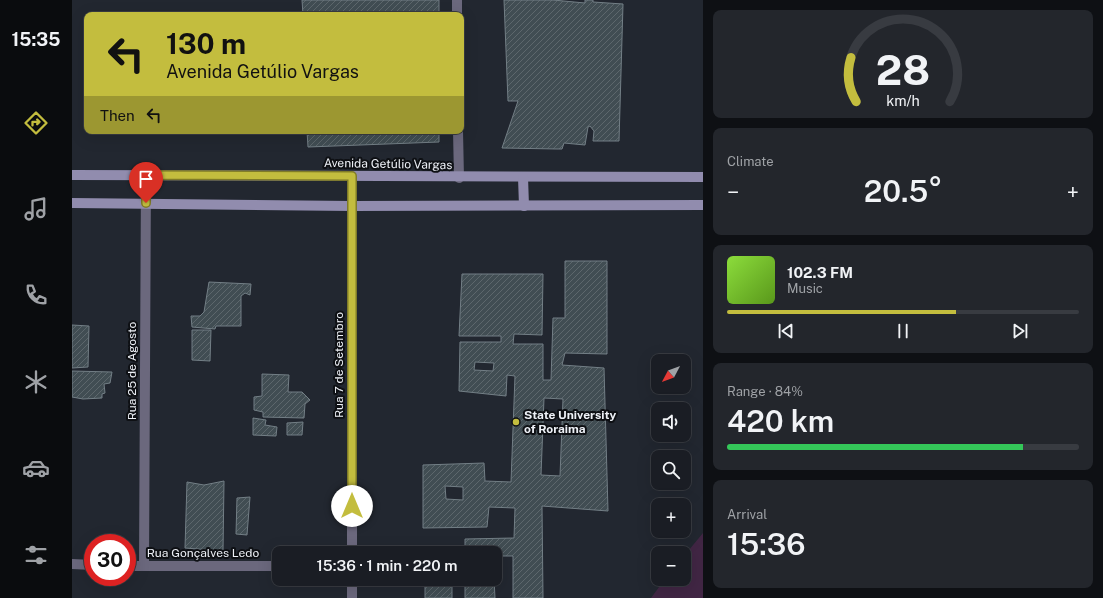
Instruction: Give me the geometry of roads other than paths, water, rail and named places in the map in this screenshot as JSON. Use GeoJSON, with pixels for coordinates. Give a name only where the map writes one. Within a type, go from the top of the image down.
{"type":"FeatureCollection","features":[{"type":"Feature","properties":{"kind":"main road","name":"Avenida Getúlio Vargas"},"geometry":{"type":"LineString","coordinates":[[72,175],[459,178],[523,176],[703,177]]}},
{"type":"Feature","properties":{"kind":"main road"},"geometry":{"type":"LineString","coordinates":[[523,176],[524,206]]}},
{"type":"Feature","properties":{"kind":"main road"},"geometry":{"type":"LineString","coordinates":[[72,203],[352,206],[703,205]]}},
{"type":"Feature","properties":{"kind":"street"},"geometry":{"type":"LineString","coordinates":[[457,0],[457,12]]}},
{"type":"Feature","properties":{"kind":"street"},"geometry":{"type":"LineString","coordinates":[[458,134],[459,178]]}},
{"type":"Feature","properties":{"kind":"street","name":"Rua 25 de Agosto"},"geometry":{"type":"LineString","coordinates":[[144,566],[146,175]]}},
{"type":"Feature","properties":{"kind":"street","name":"Rua 7 de Setembro"},"geometry":{"type":"LineString","coordinates":[[352,176],[352,546]]}},
{"type":"Feature","properties":{"kind":"street"},"geometry":{"type":"LineString","coordinates":[[72,564],[84,565]]}},
{"type":"Feature","properties":{"kind":"street","name":"Rua Gonçalves Ledo"},"geometry":{"type":"LineString","coordinates":[[136,566],[272,566]]}},
{"type":"Feature","properties":{"kind":"street"},"geometry":{"type":"LineString","coordinates":[[352,586],[352,598]]}},
{"type":"Feature","properties":{"kind":"place","name":"State University of Roraima"},"geometry":{"type":"Point","coordinates":[516,422]}}]}
